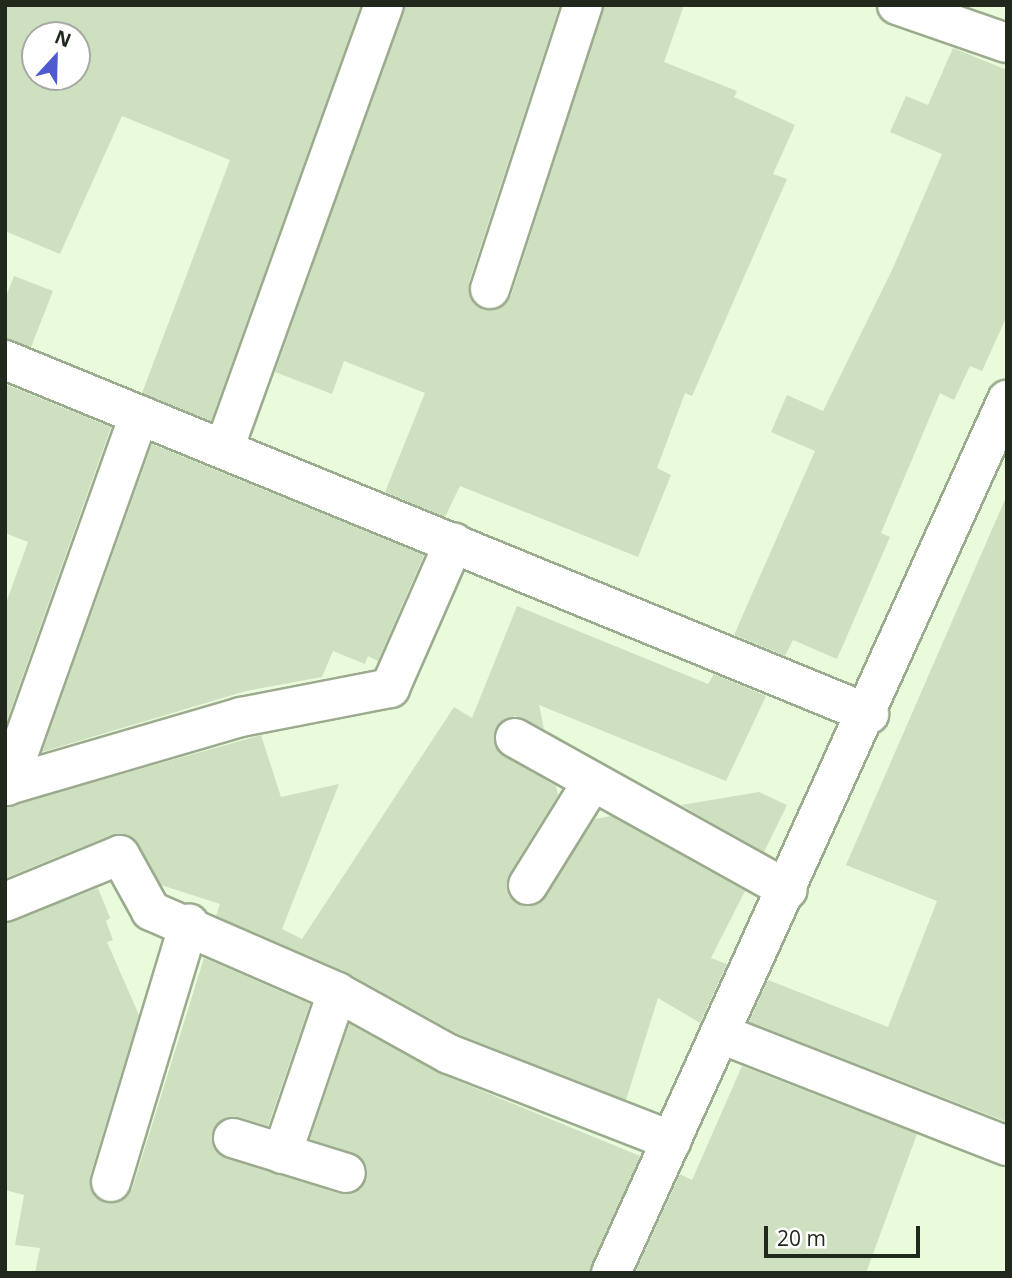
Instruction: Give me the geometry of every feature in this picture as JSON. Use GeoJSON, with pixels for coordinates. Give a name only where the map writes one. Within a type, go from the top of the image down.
{"type":"FeatureCollection","features":[{"type":"Feature","properties":{"kind":"street"},"geometry":{"type":"LineString","coordinates":[[224,449],[384,5]]}},
{"type":"Feature","properties":{"kind":"street"},"geometry":{"type":"LineString","coordinates":[[490,289],[583,5]]}},
{"type":"Feature","properties":{"kind":"street"},"geometry":{"type":"LineString","coordinates":[[897,5],[1007,43]]}},
{"type":"Feature","properties":{"kind":"street"},"geometry":{"type":"LineString","coordinates":[[5,360],[869,714]]}},
{"type":"Feature","properties":{"kind":"street"},"geometry":{"type":"LineString","coordinates":[[611,1273],[869,714],[1007,400]]}},
{"type":"Feature","properties":{"kind":"street"},"geometry":{"type":"LineString","coordinates":[[6,786],[139,415]]}},
{"type":"Feature","properties":{"kind":"street"},"geometry":{"type":"LineString","coordinates":[[6,786],[241,717],[390,688],[454,542]]}},
{"type":"Feature","properties":{"kind":"street"},"geometry":{"type":"LineString","coordinates":[[515,738],[788,890]]}},
{"type":"Feature","properties":{"kind":"street"},"geometry":{"type":"LineString","coordinates":[[528,885],[592,782]]}},
{"type":"Feature","properties":{"kind":"street"},"geometry":{"type":"LineString","coordinates":[[5,902],[120,855],[151,911],[189,923],[338,992],[449,1054],[672,1141]]}},
{"type":"Feature","properties":{"kind":"street"},"geometry":{"type":"LineString","coordinates":[[111,1182],[189,923]]}},
{"type":"Feature","properties":{"kind":"street"},"geometry":{"type":"LineString","coordinates":[[282,1154],[338,992]]}},
{"type":"Feature","properties":{"kind":"street"},"geometry":{"type":"LineString","coordinates":[[721,1034],[1007,1146]]}},
{"type":"Feature","properties":{"kind":"street"},"geometry":{"type":"LineString","coordinates":[[233,1138],[346,1173]]}},
{"type":"Feature","properties":{"kind":"building"},"geometry":{"type":"Polygon","coordinates":[[[5,5],[361,5],[211,421],[142,393],[230,160],[122,116],[60,254],[5,231],[5,5]]]}},
{"type":"Feature","properties":{"kind":"building"},"geometry":{"type":"Polygon","coordinates":[[[405,5],[560,5],[469,282],[473,303],[484,310],[504,306],[511,296],[604,5],[684,5],[664,62],[737,91],[734,97],[795,125],[773,174],[787,179],[692,396],[685,393],[657,468],[671,475],[638,557],[460,486],[445,517],[385,492],[425,393],[344,361],[332,394],[275,372],[405,5]]]}},
{"type":"Feature","properties":{"kind":"building"},"geometry":{"type":"Polygon","coordinates":[[[953,48],[1007,70],[1007,316],[982,371],[970,366],[954,400],[940,393],[881,533],[890,537],[837,659],[793,640],[785,656],[734,635],[815,451],[771,432],[787,395],[823,411],[893,268],[942,154],[890,132],[906,96],[928,105],[953,48]]]}},
{"type":"Feature","properties":{"kind":"building"},"geometry":{"type":"Polygon","coordinates":[[[14,276],[53,291],[31,347],[5,339],[5,299],[14,276]]]}},
{"type":"Feature","properties":{"kind":"building"},"geometry":{"type":"Polygon","coordinates":[[[5,384],[111,427],[5,726],[5,606],[28,542],[5,533],[5,384]]]}},
{"type":"Feature","properties":{"kind":"building"},"geometry":{"type":"Polygon","coordinates":[[[152,444],[424,555],[378,661],[368,656],[365,664],[333,651],[322,677],[246,691],[42,752],[152,444]]]}},
{"type":"Feature","properties":{"kind":"building"},"geometry":{"type":"Polygon","coordinates":[[[1007,495],[1007,1122],[749,1022],[768,980],[888,1027],[937,901],[846,865],[1007,495]]]}},
{"type":"Feature","properties":{"kind":"building"},"geometry":{"type":"Polygon","coordinates":[[[517,606],[708,684],[714,674],[766,696],[726,781],[539,705],[544,729],[515,716],[496,728],[497,750],[556,786],[558,795],[509,874],[508,895],[516,903],[539,904],[595,819],[611,816],[745,891],[711,958],[727,964],[700,1023],[658,998],[626,1100],[458,1034],[346,972],[216,916],[220,904],[161,885],[131,836],[112,835],[5,878],[5,807],[261,735],[281,797],[339,784],[282,929],[302,939],[454,707],[472,718],[517,606]]]}},
{"type":"Feature","properties":{"kind":"building"},"geometry":{"type":"Polygon","coordinates":[[[759,792],[787,805],[764,852],[681,805],[759,792]]]}},
{"type":"Feature","properties":{"kind":"building"},"geometry":{"type":"Polygon","coordinates":[[[98,888],[110,918],[106,921],[113,940],[107,942],[139,1015],[90,1176],[96,1197],[115,1203],[132,1189],[204,958],[310,1004],[268,1126],[239,1117],[219,1122],[212,1142],[217,1153],[340,1194],[361,1189],[367,1169],[362,1158],[310,1139],[349,1024],[441,1074],[640,1156],[590,1273],[35,1273],[40,1248],[15,1245],[24,1195],[5,1190],[5,923],[98,888]]]}},
{"type":"Feature","properties":{"kind":"building"},"geometry":{"type":"Polygon","coordinates":[[[742,1066],[917,1134],[866,1273],[635,1273],[680,1174],[692,1180],[742,1066]]]}}]}
